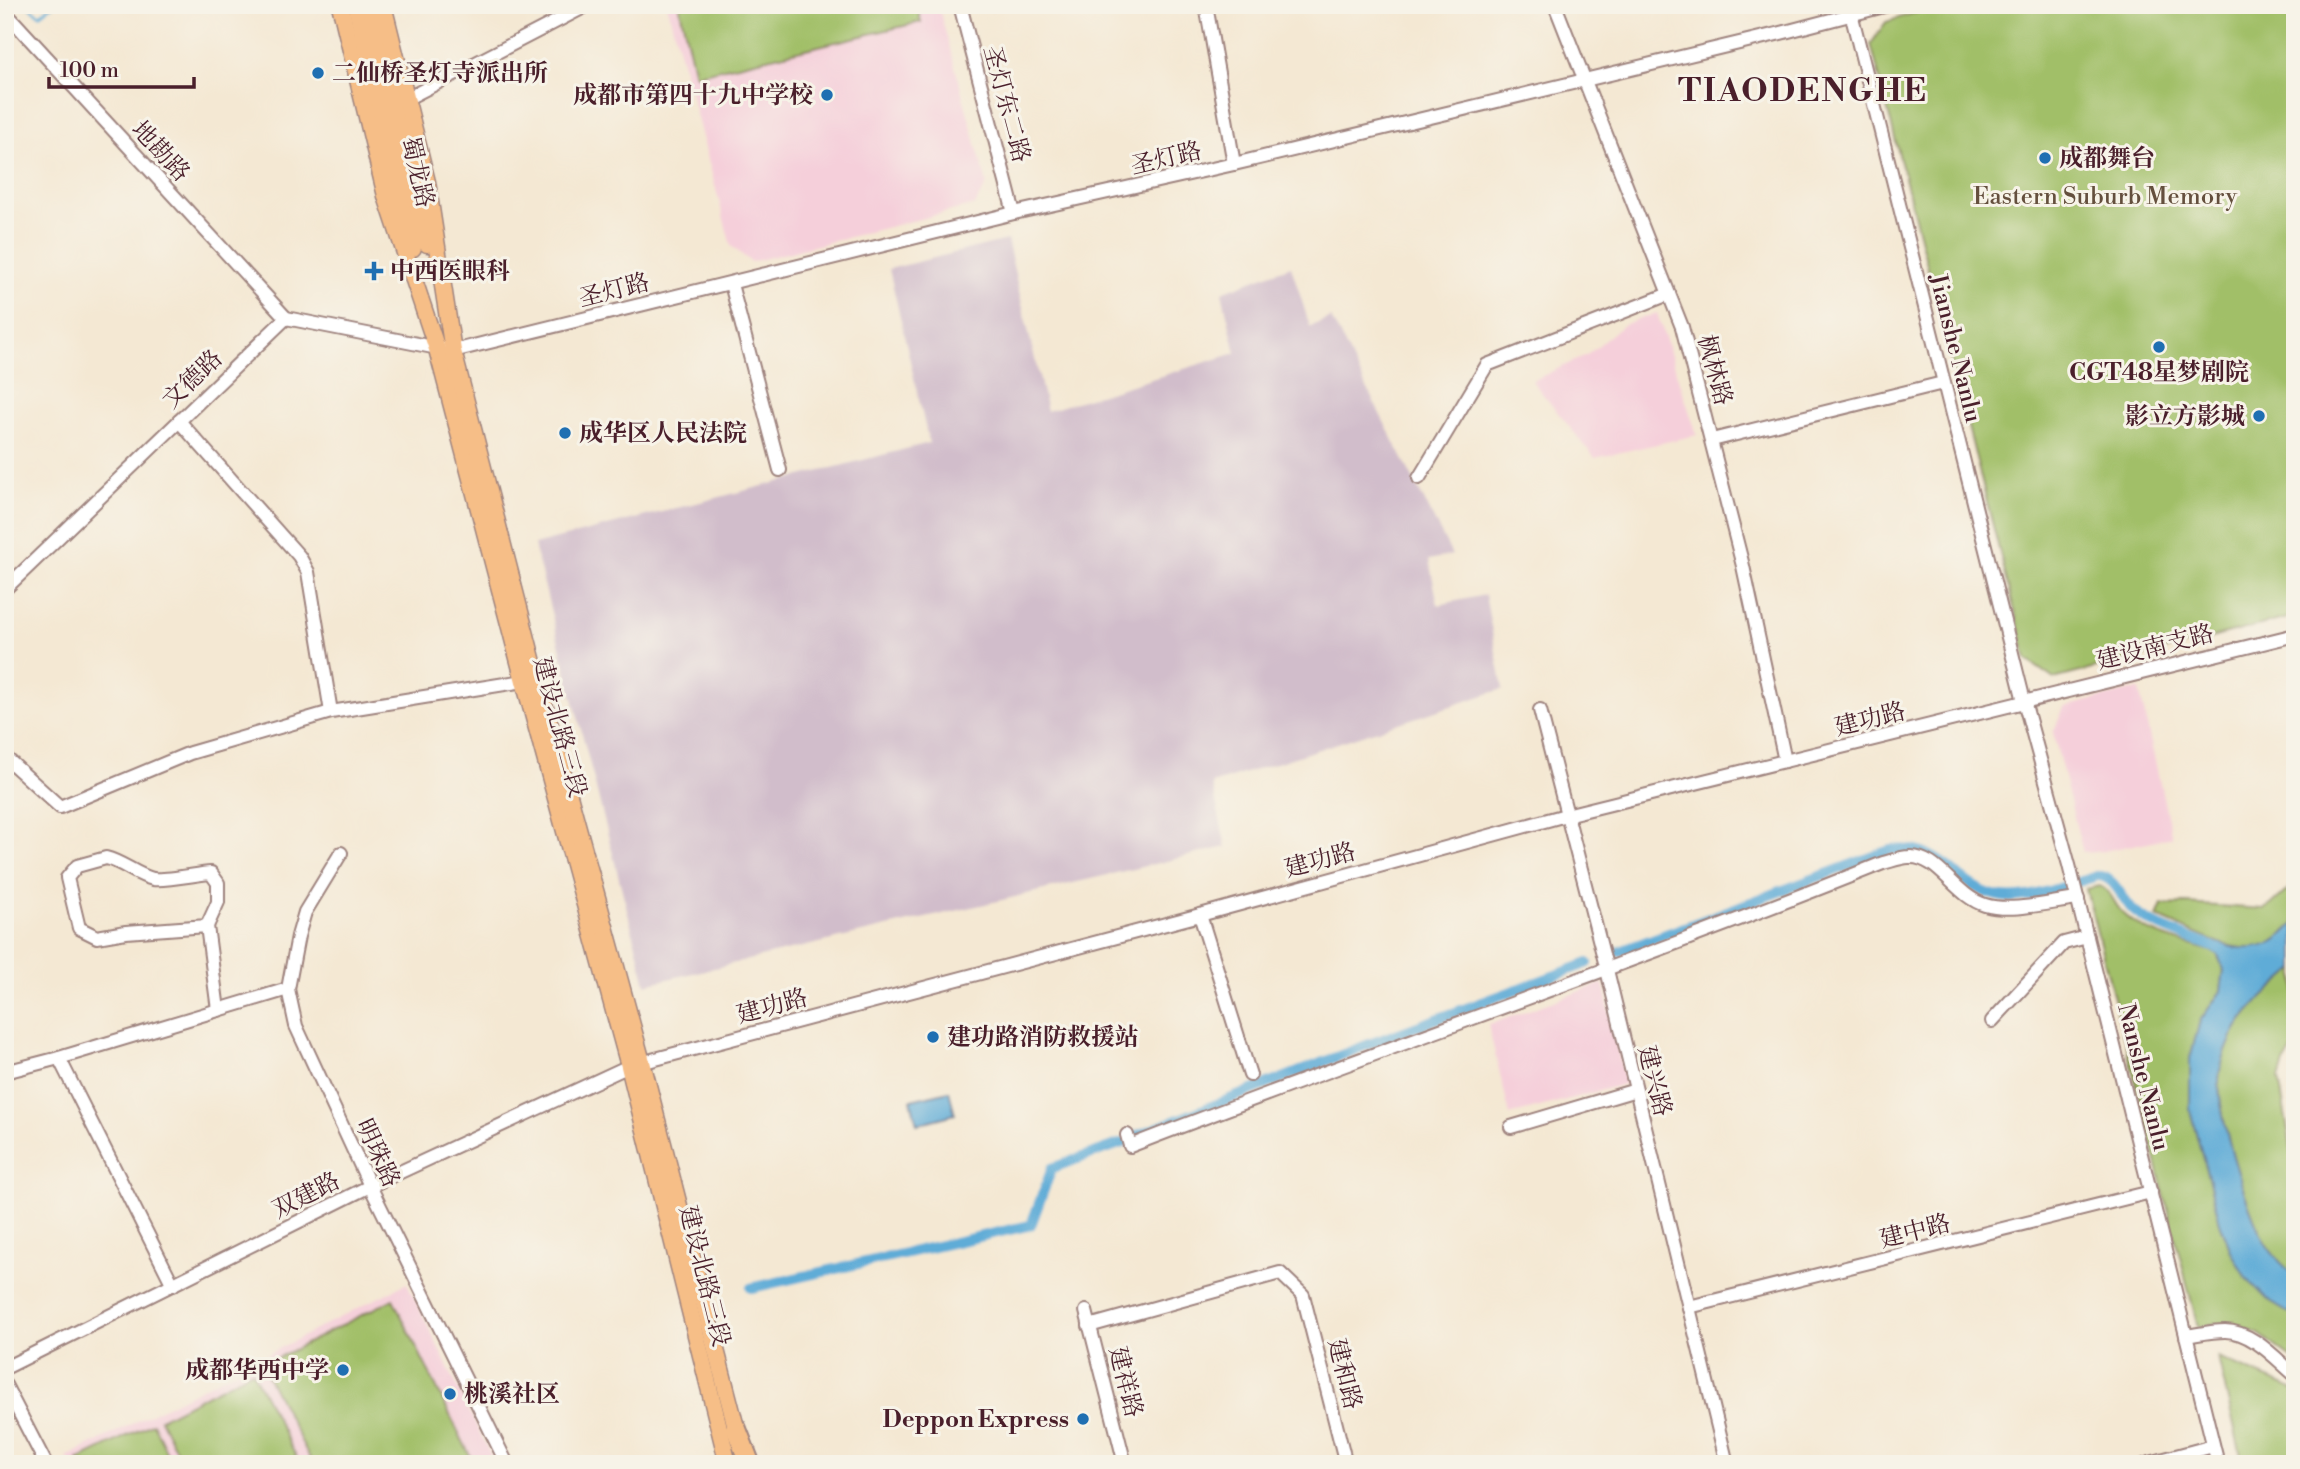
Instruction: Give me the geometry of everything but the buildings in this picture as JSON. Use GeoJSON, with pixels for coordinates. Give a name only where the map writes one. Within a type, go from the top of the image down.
{"type":"FeatureCollection","features":[{"type":"Feature","properties":{"kind":"highway"},"geometry":{"type":"LineString","coordinates":[[736,1428],[748,1464]]}},
{"type":"Feature","properties":{"kind":"main road","name":"建设北路三段"},"geometry":{"type":"LineString","coordinates":[[340,5],[386,196],[445,350],[530,680],[736,1428]]}},
{"type":"Feature","properties":{"kind":"main road"},"geometry":{"type":"LineString","coordinates":[[356,5],[381,85],[445,350]]}},
{"type":"Feature","properties":{"kind":"main road"},"geometry":{"type":"LineString","coordinates":[[369,5],[381,85]]}},
{"type":"Feature","properties":{"kind":"main road","name":"建设北路三段"},"geometry":{"type":"LineString","coordinates":[[383,5],[408,98],[426,182],[445,350]]}},
{"type":"Feature","properties":{"kind":"main road","name":"建设北路三段"},"geometry":{"type":"LineString","coordinates":[[635,1064],[728,1464]]}},
{"type":"Feature","properties":{"kind":"street"},"geometry":{"type":"LineString","coordinates":[[408,98],[588,5]]}},
{"type":"Feature","properties":{"kind":"street","name":"圣灯东二路"},"geometry":{"type":"LineString","coordinates":[[960,5],[1014,213]]}},
{"type":"Feature","properties":{"kind":"street"},"geometry":{"type":"LineString","coordinates":[[1206,5],[1234,164]]}},
{"type":"Feature","properties":{"kind":"street","name":"枫林路"},"geometry":{"type":"LineString","coordinates":[[1555,5],[1682,327],[1743,566],[1785,761]]}},
{"type":"Feature","properties":{"kind":"street","name":"圣灯路"},"geometry":{"type":"LineString","coordinates":[[445,350],[1781,33],[1850,10],[1888,5]]}},
{"type":"Feature","properties":{"kind":"street","name":"Jianshe Nanlu"},"geometry":{"type":"LineString","coordinates":[[1850,10],[2024,701]]}},
{"type":"Feature","properties":{"kind":"street","name":"地勘路"},"geometry":{"type":"LineString","coordinates":[[5,12],[286,318]]}},
{"type":"Feature","properties":{"kind":"street"},"geometry":{"type":"LineString","coordinates":[[731,284],[780,470]]}},
{"type":"Feature","properties":{"kind":"street"},"geometry":{"type":"LineString","coordinates":[[1419,478],[1487,365],[1669,294]]}},
{"type":"Feature","properties":{"kind":"street"},"geometry":{"type":"LineString","coordinates":[[286,318],[445,350]]}},
{"type":"Feature","properties":{"kind":"street","name":"文德路"},"geometry":{"type":"LineString","coordinates":[[5,589],[286,318]]}},
{"type":"Feature","properties":{"kind":"street"},"geometry":{"type":"LineString","coordinates":[[1712,440],[1943,383]]}},
{"type":"Feature","properties":{"kind":"street"},"geometry":{"type":"LineString","coordinates":[[179,421],[299,556],[307,572],[331,712]]}},
{"type":"Feature","properties":{"kind":"street","name":"建设南支路"},"geometry":{"type":"LineString","coordinates":[[2024,701],[2295,635]]}},
{"type":"Feature","properties":{"kind":"street"},"geometry":{"type":"LineString","coordinates":[[5,757],[60,807],[190,753],[331,712],[530,680]]}},
{"type":"Feature","properties":{"kind":"street","name":"建功路"},"geometry":{"type":"LineString","coordinates":[[635,1064],[1566,815],[2024,701]]}},
{"type":"Feature","properties":{"kind":"street","name":"Nanshe Nanlu"},"geometry":{"type":"LineString","coordinates":[[2024,701],[2069,865],[2218,1464]]}},
{"type":"Feature","properties":{"kind":"street","name":"建兴路"},"geometry":{"type":"LineString","coordinates":[[1539,710],[1636,1090],[1727,1464]]}},
{"type":"Feature","properties":{"kind":"street","name":"明珠路"},"geometry":{"type":"LineString","coordinates":[[341,853],[305,912],[298,936],[288,989],[296,1026],[370,1186],[506,1464]]}},
{"type":"Feature","properties":{"kind":"street"},"geometry":{"type":"LineString","coordinates":[[1127,1135],[1130,1146],[1481,1013],[1606,970],[1883,863],[1911,857],[1931,862],[1966,897],[1987,906],[2012,907],[2077,897]]}},
{"type":"Feature","properties":{"kind":"street"},"geometry":{"type":"LineString","coordinates":[[207,926],[97,937],[79,928],[67,878],[77,866],[106,858],[120,861],[154,880],[211,873],[218,883],[218,901],[207,926],[218,1010]]}},
{"type":"Feature","properties":{"kind":"street"},"geometry":{"type":"LineString","coordinates":[[1200,915],[1250,1075]]}},
{"type":"Feature","properties":{"kind":"street"},"geometry":{"type":"LineString","coordinates":[[1993,1021],[2064,943],[2087,937]]}},
{"type":"Feature","properties":{"kind":"street"},"geometry":{"type":"LineString","coordinates":[[5,1072],[288,989]]}},
{"type":"Feature","properties":{"kind":"street"},"geometry":{"type":"LineString","coordinates":[[59,1058],[173,1285]]}},
{"type":"Feature","properties":{"kind":"street","name":"双建路"},"geometry":{"type":"LineString","coordinates":[[5,1368],[370,1186],[635,1064]]}},
{"type":"Feature","properties":{"kind":"street"},"geometry":{"type":"LineString","coordinates":[[2295,1070],[2295,1082]]}},
{"type":"Feature","properties":{"kind":"street"},"geometry":{"type":"LineString","coordinates":[[1511,1126],[1636,1090]]}},
{"type":"Feature","properties":{"kind":"street","name":"建中路"},"geometry":{"type":"LineString","coordinates":[[1689,1307],[2151,1192]]}},
{"type":"Feature","properties":{"kind":"street","name":"建和路"},"geometry":{"type":"LineString","coordinates":[[1089,1326],[1280,1273],[1303,1295],[1346,1464]]}},
{"type":"Feature","properties":{"kind":"street","name":"建祥路"},"geometry":{"type":"LineString","coordinates":[[1086,1311],[1125,1464]]}},
{"type":"Feature","properties":{"kind":"street"},"geometry":{"type":"LineString","coordinates":[[2186,1336],[2226,1331],[2243,1335],[2270,1353],[2295,1375]]}},
{"type":"Feature","properties":{"kind":"street"},"geometry":{"type":"LineString","coordinates":[[5,1385],[46,1464]]}},
{"type":"Feature","properties":{"kind":"street"},"geometry":{"type":"LineString","coordinates":[[2146,1464],[2213,1446]]}},
{"type":"Feature","properties":{"kind":"shaded area","name":"成都市第四十九中学校"},"geometry":{"type":"Polygon","coordinates":[[[667,5],[938,5],[987,184],[975,205],[751,262],[731,246],[667,5]]]}},
{"type":"Feature","properties":{"kind":"shaded area"},"geometry":{"type":"Polygon","coordinates":[[[1007,240],[1047,411],[1236,353],[1222,292],[1291,266],[1310,327],[1331,318],[1452,555],[1429,560],[1438,605],[1485,595],[1503,689],[1212,784],[1226,847],[646,984],[534,545],[929,443],[889,269],[1007,240]]]}},
{"type":"Feature","properties":{"kind":"shaded area"},"geometry":{"type":"Polygon","coordinates":[[[1657,313],[1697,435],[1595,458],[1532,381],[1587,355],[1623,325],[1657,313]]]}},
{"type":"Feature","properties":{"kind":"shaded area"},"geometry":{"type":"Polygon","coordinates":[[[2139,689],[2172,837],[2083,853],[2053,733],[2064,707],[2139,689]]]}},
{"type":"Feature","properties":{"kind":"shaded area"},"geometry":{"type":"Polygon","coordinates":[[[1603,983],[1625,1084],[1510,1115],[1488,1025],[1603,983]]]}},
{"type":"Feature","properties":{"kind":"shaded area","name":"成都华西中学"},"geometry":{"type":"Polygon","coordinates":[[[407,1283],[495,1464],[71,1464],[67,1457],[407,1283]]]}},
{"type":"Feature","properties":{"kind":"green space"},"geometry":{"type":"Polygon","coordinates":[[[679,5],[917,5],[921,22],[695,75],[679,5]]]}},
{"type":"Feature","properties":{"kind":"green space","name":"Eastern Suburb Memory"},"geometry":{"type":"Polygon","coordinates":[[[1939,5],[2288,5],[2295,31],[2295,616],[2054,679],[2027,660],[1871,44],[1886,22],[1939,5]]]}},
{"type":"Feature","properties":{"kind":"green space"},"geometry":{"type":"Polygon","coordinates":[[[2295,883],[2295,923],[2274,942],[2260,947],[2246,948],[2215,942],[2157,917],[2162,905],[2264,909],[2295,883]]]}},
{"type":"Feature","properties":{"kind":"green space"},"geometry":{"type":"Polygon","coordinates":[[[2100,886],[2135,923],[2169,938],[2217,953],[2224,970],[2221,991],[2200,1021],[2190,1110],[2220,1222],[2230,1249],[2267,1299],[2295,1316],[2295,1361],[2259,1334],[2230,1323],[2198,1327],[2086,889],[2100,886]]]}},
{"type":"Feature","properties":{"kind":"green space"},"geometry":{"type":"Polygon","coordinates":[[[2295,969],[2295,1047],[2284,1063],[2279,1079],[2295,1171],[2295,1276],[2269,1249],[2250,1209],[2227,1132],[2219,1086],[2220,1070],[2238,1026],[2261,999],[2295,969]]]}},
{"type":"Feature","properties":{"kind":"green space"},"geometry":{"type":"Polygon","coordinates":[[[393,1299],[474,1464],[313,1464],[262,1366],[393,1299]]]}},
{"type":"Feature","properties":{"kind":"green space"},"geometry":{"type":"Polygon","coordinates":[[[2218,1358],[2295,1390],[2295,1464],[2243,1464],[2218,1358]]]}},
{"type":"Feature","properties":{"kind":"green space"},"geometry":{"type":"Polygon","coordinates":[[[252,1371],[300,1464],[183,1464],[160,1419],[252,1371]]]}},
{"type":"Feature","properties":{"kind":"green space"},"geometry":{"type":"Polygon","coordinates":[[[153,1423],[172,1464],[80,1464],[78,1460],[153,1423]]]}},
{"type":"Feature","properties":{"kind":"water"},"geometry":{"type":"Polygon","coordinates":[[[2295,923],[2295,969],[2261,999],[2238,1026],[2220,1070],[2219,1086],[2227,1132],[2250,1209],[2269,1249],[2295,1276],[2295,1316],[2267,1299],[2245,1277],[2230,1249],[2220,1222],[2190,1110],[2190,1058],[2200,1021],[2221,991],[2224,970],[2217,953],[2211,951],[2217,943],[2238,948],[2260,947],[2276,940],[2295,923]]]}},
{"type":"Feature","properties":{"kind":"water"},"geometry":{"type":"Polygon","coordinates":[[[949,1091],[955,1114],[917,1124],[911,1100],[949,1091]]]}},
{"type":"Feature","properties":{"kind":"waterway"},"geometry":{"type":"LineString","coordinates":[[26,5],[40,15],[53,5]]}},
{"type":"Feature","properties":{"kind":"waterway"},"geometry":{"type":"LineString","coordinates":[[1618,952],[1890,850],[1924,853],[1937,859],[1982,891],[1997,896],[2033,895],[2097,876],[2104,877],[2114,884],[2130,908],[2143,918],[2227,952]]}},
{"type":"Feature","properties":{"kind":"waterway"},"geometry":{"type":"LineString","coordinates":[[1133,1137],[1372,1043],[1588,963]]}},
{"type":"Feature","properties":{"kind":"waterway"},"geometry":{"type":"LineString","coordinates":[[751,1288],[1031,1225],[1052,1168],[1125,1142]]}},
{"type":"Feature","properties":{"kind":"place","name":"二仙桥圣灯寺派出所"},"geometry":{"type":"Point","coordinates":[318,73]}},
{"type":"Feature","properties":{"kind":"place","name":"成都市第四十九中学校"},"geometry":{"type":"Point","coordinates":[827,95]}},
{"type":"Feature","properties":{"kind":"place","name":"成都舞台"},"geometry":{"type":"Point","coordinates":[2045,158]}},
{"type":"Feature","properties":{"kind":"place","name":"中西医眼科"},"geometry":{"type":"Point","coordinates":[374,271]}},
{"type":"Feature","properties":{"kind":"place","name":"CGT48星梦剧院"},"geometry":{"type":"Point","coordinates":[2159,347]}},
{"type":"Feature","properties":{"kind":"place","name":"影立方影城"},"geometry":{"type":"Point","coordinates":[2259,416]}},
{"type":"Feature","properties":{"kind":"place","name":"成华区人民法院"},"geometry":{"type":"Point","coordinates":[565,433]}},
{"type":"Feature","properties":{"kind":"place","name":"建功路消防救援站"},"geometry":{"type":"Point","coordinates":[933,1037]}},
{"type":"Feature","properties":{"kind":"place","name":"成都华西中学"},"geometry":{"type":"Point","coordinates":[343,1370]}},
{"type":"Feature","properties":{"kind":"place","name":"桃溪社区"},"geometry":{"type":"Point","coordinates":[450,1394]}},
{"type":"Feature","properties":{"kind":"place","name":"Deppon Express"},"geometry":{"type":"Point","coordinates":[1083,1419]}},
{"type":"Feature","properties":{"kind":"district","name":"TIAODENGHE"},"geometry":{"type":"Point","coordinates":[1803,90]}}]}
